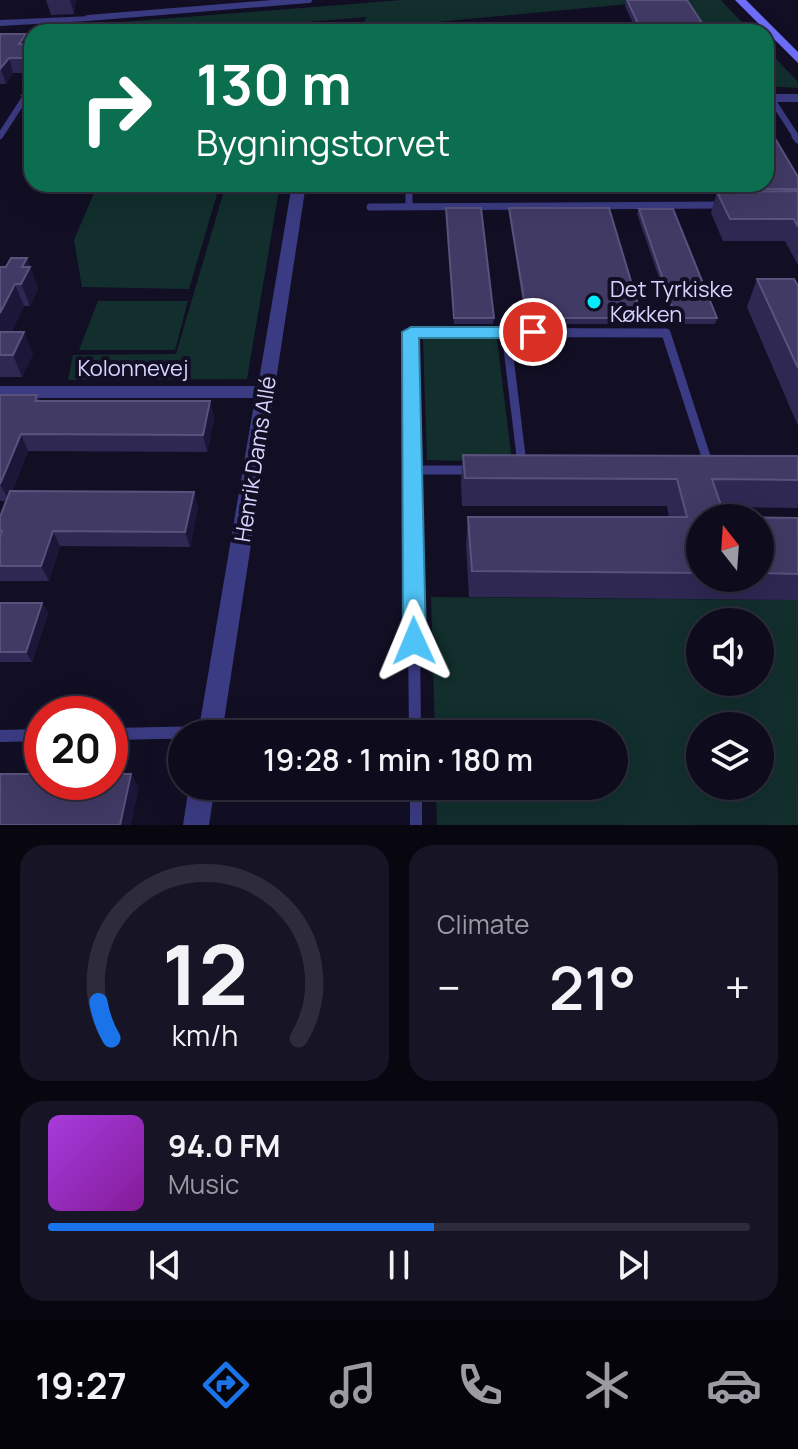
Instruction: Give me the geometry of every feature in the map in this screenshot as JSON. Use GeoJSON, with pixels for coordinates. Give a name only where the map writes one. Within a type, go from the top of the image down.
{"type":"FeatureCollection","features":[{"type":"Feature","properties":{"kind":"street"},"geometry":{"type":"LineString","coordinates":[[740,0],[764,24]]}},
{"type":"Feature","properties":{"kind":"street"},"geometry":{"type":"LineString","coordinates":[[0,23],[88,18]]}},
{"type":"Feature","properties":{"kind":"street"},"geometry":{"type":"LineString","coordinates":[[85,24],[88,18]]}},
{"type":"Feature","properties":{"kind":"street"},"geometry":{"type":"LineString","coordinates":[[774,35],[798,59]]}},
{"type":"Feature","properties":{"kind":"street"},"geometry":{"type":"LineString","coordinates":[[774,98],[798,98]]}},
{"type":"Feature","properties":{"kind":"street","name":"Henrik Dams Allé"},"geometry":{"type":"LineString","coordinates":[[212,720],[298,192]]}},
{"type":"Feature","properties":{"kind":"street","name":"Kolonnevej"},"geometry":{"type":"LineString","coordinates":[[0,392],[265,392]]}},
{"type":"Feature","properties":{"kind":"street"},"geometry":{"type":"LineString","coordinates":[[196,825],[200,800]]}},
{"type":"Feature","properties":{"kind":"lane"},"geometry":{"type":"LineString","coordinates":[[206,0],[207,8]]}},
{"type":"Feature","properties":{"kind":"lane"},"geometry":{"type":"LineString","coordinates":[[88,18],[309,0]]}},
{"type":"Feature","properties":{"kind":"lane"},"geometry":{"type":"LineString","coordinates":[[0,136],[24,103]]}},
{"type":"Feature","properties":{"kind":"lane"},"geometry":{"type":"LineString","coordinates":[[774,105],[798,140]]}},
{"type":"Feature","properties":{"kind":"lane"},"geometry":{"type":"LineString","coordinates":[[409,192],[409,204]]}},
{"type":"Feature","properties":{"kind":"lane"},"geometry":{"type":"LineString","coordinates":[[370,207],[409,204],[735,205]]}},
{"type":"Feature","properties":{"kind":"lane"},"geometry":{"type":"LineString","coordinates":[[415,720],[411,332],[666,333],[711,470],[695,470]]}},
{"type":"Feature","properties":{"kind":"lane"},"geometry":{"type":"LineString","coordinates":[[506,332],[523,470]]}},
{"type":"Feature","properties":{"kind":"lane"},"geometry":{"type":"LineString","coordinates":[[412,470],[491,470]]}},
{"type":"Feature","properties":{"kind":"lane"},"geometry":{"type":"LineString","coordinates":[[507,470],[538,470]]}},
{"type":"Feature","properties":{"kind":"lane"},"geometry":{"type":"LineString","coordinates":[[128,734],[168,733]]}},
{"type":"Feature","properties":{"kind":"lane"},"geometry":{"type":"LineString","coordinates":[[0,736],[24,735]]}},
{"type":"Feature","properties":{"kind":"lane"},"geometry":{"type":"LineString","coordinates":[[416,800],[416,825]]}},
{"type":"Feature","properties":{"kind":"green space"},"geometry":{"type":"Polygon","coordinates":[[[403,0],[672,0],[425,24],[363,24],[366,17],[282,24],[97,24],[403,0]]]}},
{"type":"Feature","properties":{"kind":"green space"},"geometry":{"type":"Polygon","coordinates":[[[688,0],[721,0],[744,24],[703,24],[688,0]]]}},
{"type":"Feature","properties":{"kind":"green space"},"geometry":{"type":"Polygon","coordinates":[[[774,56],[798,82],[798,88],[774,86],[774,56]]]}},
{"type":"Feature","properties":{"kind":"green space"},"geometry":{"type":"Polygon","coordinates":[[[95,192],[218,192],[189,289],[82,287],[74,240],[95,192]]]}},
{"type":"Feature","properties":{"kind":"green space"},"geometry":{"type":"Polygon","coordinates":[[[224,192],[279,192],[247,379],[68,380],[73,355],[176,354],[224,192]]]}},
{"type":"Feature","properties":{"kind":"green space"},"geometry":{"type":"Polygon","coordinates":[[[98,301],[188,301],[175,350],[79,350],[98,301]]]}},
{"type":"Feature","properties":{"kind":"green space"},"geometry":{"type":"Polygon","coordinates":[[[423,339],[497,339],[512,462],[427,460],[423,339]]]}},
{"type":"Feature","properties":{"kind":"green space"},"geometry":{"type":"Polygon","coordinates":[[[431,597],[798,600],[798,825],[437,825],[436,800],[628,800],[628,720],[435,720],[431,597]]]}},
{"type":"Feature","properties":{"kind":"building"},"geometry":{"type":"Polygon","coordinates":[[[627,0],[687,0],[703,24],[638,24],[627,0]]]}},
{"type":"Feature","properties":{"kind":"building"},"geometry":{"type":"Polygon","coordinates":[[[0,34],[24,34],[19,44],[24,44],[24,58],[9,58],[0,69],[0,34]]]}},
{"type":"Feature","properties":{"kind":"building"},"geometry":{"type":"Polygon","coordinates":[[[774,140],[798,177],[798,189],[774,189],[774,140]]]}},
{"type":"Feature","properties":{"kind":"building"},"geometry":{"type":"Polygon","coordinates":[[[798,191],[798,227],[794,219],[730,219],[717,192],[774,192],[798,191]]]}},
{"type":"Feature","properties":{"kind":"building"},"geometry":{"type":"Polygon","coordinates":[[[446,208],[481,208],[494,318],[454,318],[446,208]]]}},
{"type":"Feature","properties":{"kind":"building"},"geometry":{"type":"Polygon","coordinates":[[[509,208],[609,208],[642,318],[527,318],[509,208]]]}},
{"type":"Feature","properties":{"kind":"building"},"geometry":{"type":"Polygon","coordinates":[[[639,209],[673,209],[717,318],[676,318],[639,209]]]}},
{"type":"Feature","properties":{"kind":"building"},"geometry":{"type":"Polygon","coordinates":[[[11,258],[27,258],[22,267],[30,267],[21,284],[15,284],[0,313],[0,267],[6,267],[11,258]]]}},
{"type":"Feature","properties":{"kind":"building"},"geometry":{"type":"Polygon","coordinates":[[[757,279],[794,279],[798,286],[798,368],[757,279]]]}},
{"type":"Feature","properties":{"kind":"building"},"geometry":{"type":"Polygon","coordinates":[[[0,332],[24,332],[13,355],[0,355],[0,332]]]}},
{"type":"Feature","properties":{"kind":"building"},"geometry":{"type":"Polygon","coordinates":[[[0,395],[37,395],[35,401],[210,401],[203,435],[21,434],[0,484],[0,395]]]}},
{"type":"Feature","properties":{"kind":"building"},"geometry":{"type":"Polygon","coordinates":[[[463,455],[798,456],[798,480],[712,479],[721,504],[686,504],[686,513],[677,479],[465,478],[463,455]]]}},
{"type":"Feature","properties":{"kind":"building"},"geometry":{"type":"Polygon","coordinates":[[[10,491],[194,492],[185,532],[53,531],[41,566],[0,566],[0,517],[10,491]]]}},
{"type":"Feature","properties":{"kind":"building"},"geometry":{"type":"Polygon","coordinates":[[[468,517],[686,517],[686,573],[472,571],[468,517]]]}},
{"type":"Feature","properties":{"kind":"building"},"geometry":{"type":"Polygon","coordinates":[[[774,518],[798,518],[798,574],[774,573],[774,518]]]}},
{"type":"Feature","properties":{"kind":"building"},"geometry":{"type":"Polygon","coordinates":[[[0,603],[42,603],[26,652],[0,652],[0,603]]]}},
{"type":"Feature","properties":{"kind":"building"},"geometry":{"type":"Polygon","coordinates":[[[0,774],[24,774],[24,800],[125,800],[120,825],[0,825],[0,774]]]}},
{"type":"Feature","properties":{"kind":"place","name":"Det Tyrkiske Køkken"},"geometry":{"type":"Point","coordinates":[594,302]}},
{"type":"Feature","properties":{"kind":"route"},"geometry":{"type":"LineString","coordinates":[[414,641],[411,332],[533,332]]}}]}
